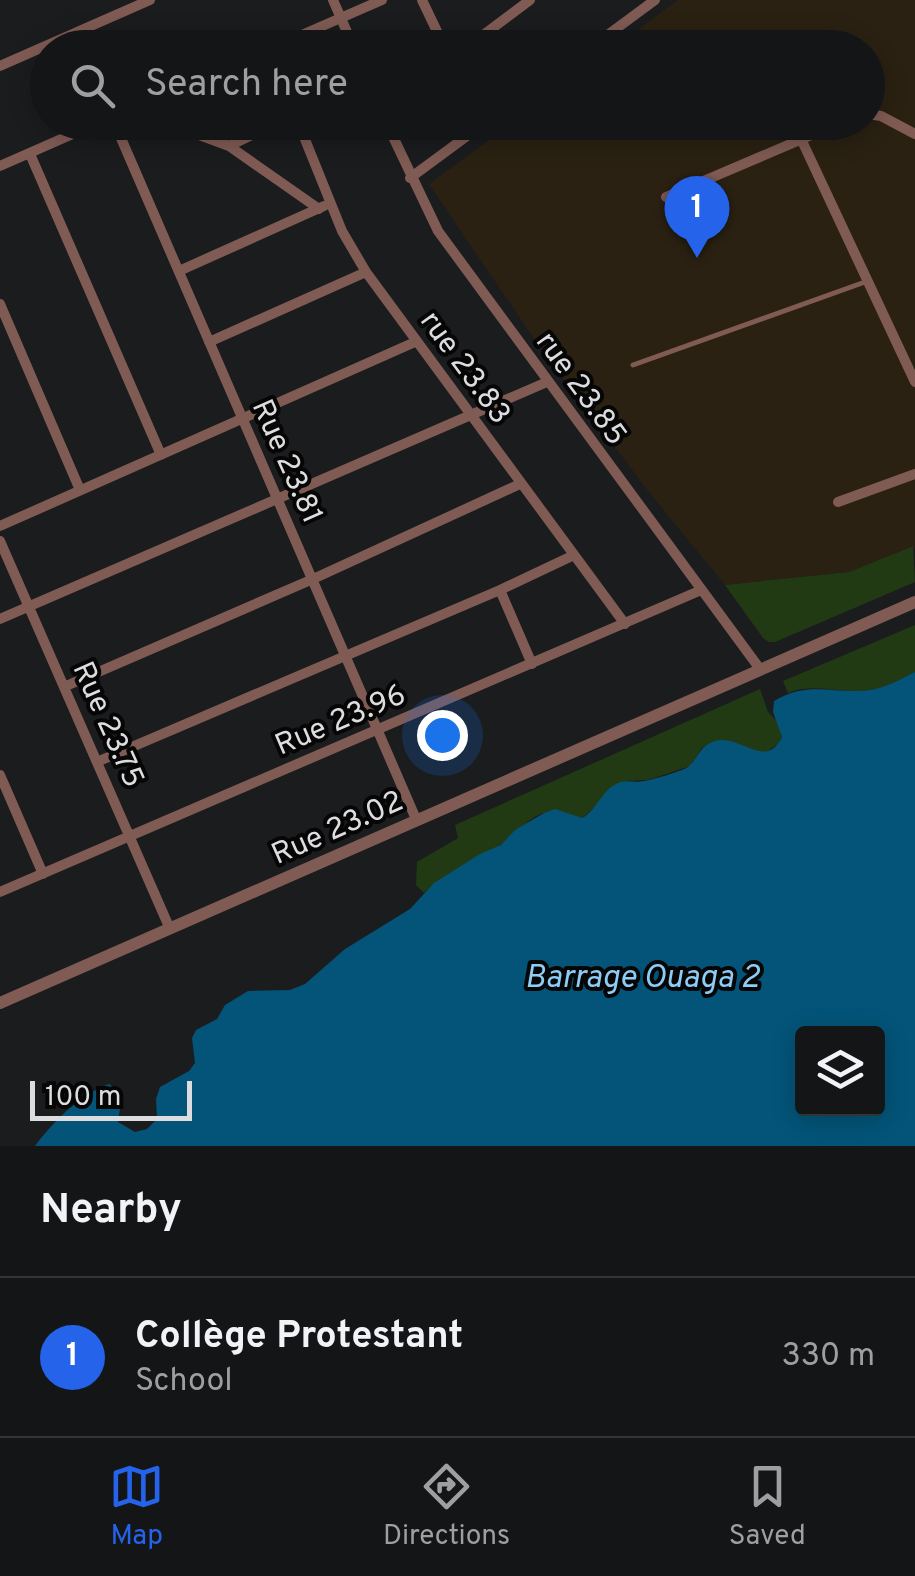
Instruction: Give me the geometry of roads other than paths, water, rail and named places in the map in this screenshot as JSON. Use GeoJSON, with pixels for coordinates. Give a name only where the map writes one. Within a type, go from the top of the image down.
{"type":"FeatureCollection","features":[{"type":"Feature","properties":{"kind":"street"},"geometry":{"type":"LineString","coordinates":[[81,30],[150,0]]}},
{"type":"Feature","properties":{"kind":"street"},"geometry":{"type":"LineString","coordinates":[[333,0],[346,30]]}},
{"type":"Feature","properties":{"kind":"street"},"geometry":{"type":"LineString","coordinates":[[313,30],[382,0]]}},
{"type":"Feature","properties":{"kind":"street"},"geometry":{"type":"LineString","coordinates":[[422,0],[436,30]]}},
{"type":"Feature","properties":{"kind":"street"},"geometry":{"type":"LineString","coordinates":[[490,30],[530,0]]}},
{"type":"Feature","properties":{"kind":"street"},"geometry":{"type":"LineString","coordinates":[[615,30],[656,0]]}},
{"type":"Feature","properties":{"kind":"street"},"geometry":{"type":"LineString","coordinates":[[0,66],[30,53]]}},
{"type":"Feature","properties":{"kind":"street"},"geometry":{"type":"LineString","coordinates":[[885,118],[915,134]]}},
{"type":"Feature","properties":{"kind":"street"},"geometry":{"type":"LineString","coordinates":[[0,166],[61,140]]}},
{"type":"Feature","properties":{"kind":"street","name":"Rue 23.81"},"geometry":{"type":"LineString","coordinates":[[122,140],[416,819]]}},
{"type":"Feature","properties":{"kind":"street"},"geometry":{"type":"LineString","coordinates":[[213,140],[229,146],[324,206]]}},
{"type":"Feature","properties":{"kind":"street"},"geometry":{"type":"LineString","coordinates":[[229,146],[242,140]]}},
{"type":"Feature","properties":{"kind":"street","name":"rue 23.83"},"geometry":{"type":"LineString","coordinates":[[304,140],[324,206],[366,272],[624,624]]}},
{"type":"Feature","properties":{"kind":"street","name":"rue 23.85"},"geometry":{"type":"LineString","coordinates":[[394,140],[438,230],[760,670]]}},
{"type":"Feature","properties":{"kind":"street"},"geometry":{"type":"LineString","coordinates":[[410,178],[461,140]]}},
{"type":"Feature","properties":{"kind":"street"},"geometry":{"type":"LineString","coordinates":[[666,196],[806,140]]}},
{"type":"Feature","properties":{"kind":"street"},"geometry":{"type":"LineString","coordinates":[[802,142],[915,382]]}},
{"type":"Feature","properties":{"kind":"street"},"geometry":{"type":"LineString","coordinates":[[30,154],[161,455]]}},
{"type":"Feature","properties":{"kind":"street"},"geometry":{"type":"LineString","coordinates":[[178,271],[324,206]]}},
{"type":"Feature","properties":{"kind":"street"},"geometry":{"type":"LineString","coordinates":[[208,342],[366,272]]}},
{"type":"Feature","properties":{"kind":"street"},"geometry":{"type":"LineString","coordinates":[[0,304],[80,490]]}},
{"type":"Feature","properties":{"kind":"street"},"geometry":{"type":"LineString","coordinates":[[0,526],[415,342]]}},
{"type":"Feature","properties":{"kind":"street"},"geometry":{"type":"LineString","coordinates":[[0,618],[547,382]]}},
{"type":"Feature","properties":{"kind":"street"},"geometry":{"type":"LineString","coordinates":[[838,502],[915,474]]}},
{"type":"Feature","properties":{"kind":"street"},"geometry":{"type":"LineString","coordinates":[[66,686],[520,484]]}},
{"type":"Feature","properties":{"kind":"street","name":"Rue 23.75"},"geometry":{"type":"LineString","coordinates":[[0,541],[170,929]]}},
{"type":"Feature","properties":{"kind":"street"},"geometry":{"type":"LineString","coordinates":[[99,762],[572,556]]}},
{"type":"Feature","properties":{"kind":"street"},"geometry":{"type":"LineString","coordinates":[[500,590],[532,664]]}},
{"type":"Feature","properties":{"kind":"street","name":"Rue 23.96"},"geometry":{"type":"LineString","coordinates":[[0,892],[699,591]]}},
{"type":"Feature","properties":{"kind":"street","name":"Rue 23.02"},"geometry":{"type":"LineString","coordinates":[[0,1002],[915,602]]}},
{"type":"Feature","properties":{"kind":"street"},"geometry":{"type":"LineString","coordinates":[[0,775],[6,803],[44,874]]}},
{"type":"Feature","properties":{"kind":"lane"},"geometry":{"type":"LineString","coordinates":[[633,365],[868,281]]}},
{"type":"Feature","properties":{"kind":"water","name":"Barrage Ouaga 2"},"geometry":{"type":"Polygon","coordinates":[[[915,672],[915,1146],[35,1146],[68,1110],[109,1084],[122,1094],[118,1122],[135,1132],[147,1129],[157,1119],[160,1087],[189,1071],[195,1063],[192,1038],[196,1030],[217,1019],[225,1005],[248,991],[290,990],[305,984],[345,949],[410,909],[434,883],[501,845],[515,830],[544,813],[555,809],[582,818],[614,785],[685,769],[705,746],[715,741],[768,751],[782,737],[773,712],[774,701],[786,695],[817,689],[868,690],[915,672]]]}},
{"type":"Feature","properties":{"kind":"place","name":"Collège Protestant"},"geometry":{"type":"Point","coordinates":[697,258]}}]}
